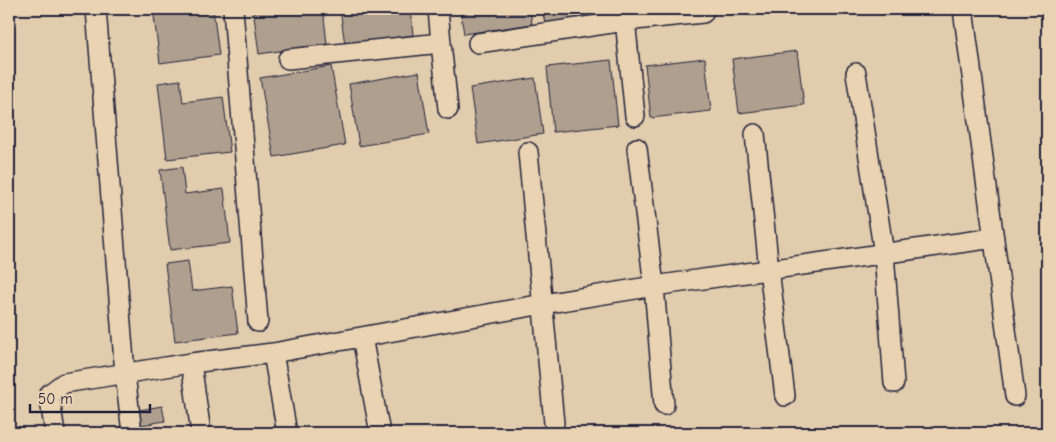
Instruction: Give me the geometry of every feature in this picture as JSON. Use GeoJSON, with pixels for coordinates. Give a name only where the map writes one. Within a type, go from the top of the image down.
{"type":"FeatureCollection","features":[{"type":"Feature","properties":{"kind":"street"},"geometry":{"type":"LineString","coordinates":[[96,9],[125,374],[132,433]]}},
{"type":"Feature","properties":{"kind":"street"},"geometry":{"type":"LineString","coordinates":[[233,9],[258,322]]}},
{"type":"Feature","properties":{"kind":"street"},"geometry":{"type":"LineString","coordinates":[[438,9],[448,109]]}},
{"type":"Feature","properties":{"kind":"street"},"geometry":{"type":"LineString","coordinates":[[963,9],[1015,396]]}},
{"type":"Feature","properties":{"kind":"street"},"geometry":{"type":"LineString","coordinates":[[478,43],[625,15],[703,13]]}},
{"type":"Feature","properties":{"kind":"street"},"geometry":{"type":"LineString","coordinates":[[625,15],[635,116]]}},
{"type":"Feature","properties":{"kind":"street"},"geometry":{"type":"LineString","coordinates":[[288,59],[441,43]]}},
{"type":"Feature","properties":{"kind":"street"},"geometry":{"type":"LineString","coordinates":[[856,73],[884,254],[894,383]]}},
{"type":"Feature","properties":{"kind":"street"},"geometry":{"type":"LineString","coordinates":[[754,134],[785,396]]}},
{"type":"Feature","properties":{"kind":"street"},"geometry":{"type":"LineString","coordinates":[[637,148],[654,286],[664,406]]}},
{"type":"Feature","properties":{"kind":"street"},"geometry":{"type":"LineString","coordinates":[[528,152],[554,423]]}},
{"type":"Feature","properties":{"kind":"street"},"geometry":{"type":"LineString","coordinates":[[55,433],[49,394],[64,383],[191,363],[274,353],[543,304],[654,286],[994,238]]}},
{"type":"Feature","properties":{"kind":"street"},"geometry":{"type":"LineString","coordinates":[[362,337],[380,433]]}},
{"type":"Feature","properties":{"kind":"street"},"geometry":{"type":"LineString","coordinates":[[274,353],[287,433]]}},
{"type":"Feature","properties":{"kind":"street"},"geometry":{"type":"LineString","coordinates":[[191,363],[201,433]]}},
{"type":"Feature","properties":{"kind":"building"},"geometry":{"type":"Polygon","coordinates":[[[153,9],[213,9],[219,55],[160,63],[153,9]]]}},
{"type":"Feature","properties":{"kind":"building"},"geometry":{"type":"Polygon","coordinates":[[[253,9],[323,9],[327,44],[259,54],[253,9]]]}},
{"type":"Feature","properties":{"kind":"building"},"geometry":{"type":"Polygon","coordinates":[[[340,9],[410,9],[413,35],[345,45],[340,9]]]}},
{"type":"Feature","properties":{"kind":"building"},"geometry":{"type":"Polygon","coordinates":[[[460,9],[530,9],[532,24],[464,34],[460,9]]]}},
{"type":"Feature","properties":{"kind":"building"},"geometry":{"type":"Polygon","coordinates":[[[542,9],[608,9],[608,13],[545,23],[542,9]]]}},
{"type":"Feature","properties":{"kind":"building"},"geometry":{"type":"Polygon","coordinates":[[[797,51],[804,105],[739,113],[732,59],[797,51]]]}},
{"type":"Feature","properties":{"kind":"building"},"geometry":{"type":"Polygon","coordinates":[[[705,58],[711,111],[651,118],[645,65],[705,58]]]}},
{"type":"Feature","properties":{"kind":"building"},"geometry":{"type":"Polygon","coordinates":[[[611,60],[618,125],[553,132],[547,67],[611,60]]]}},
{"type":"Feature","properties":{"kind":"building"},"geometry":{"type":"Polygon","coordinates":[[[331,66],[345,145],[274,157],[260,78],[331,66]]]}},
{"type":"Feature","properties":{"kind":"building"},"geometry":{"type":"Polygon","coordinates":[[[419,72],[429,134],[359,146],[349,84],[419,72]]]}},
{"type":"Feature","properties":{"kind":"building"},"geometry":{"type":"Polygon","coordinates":[[[535,78],[543,134],[478,144],[470,88],[535,78]]]}},
{"type":"Feature","properties":{"kind":"building"},"geometry":{"type":"Polygon","coordinates":[[[180,80],[183,102],[223,97],[230,152],[167,159],[158,83],[180,80]]]}},
{"type":"Feature","properties":{"kind":"building"},"geometry":{"type":"Polygon","coordinates":[[[182,167],[185,194],[224,189],[230,243],[170,250],[160,170],[182,167]]]}},
{"type":"Feature","properties":{"kind":"building"},"geometry":{"type":"Polygon","coordinates":[[[188,261],[192,291],[232,286],[238,333],[175,341],[165,264],[188,261]]]}},
{"type":"Feature","properties":{"kind":"building"},"geometry":{"type":"Polygon","coordinates":[[[162,406],[165,421],[141,425],[139,410],[162,406]]]}}]}
